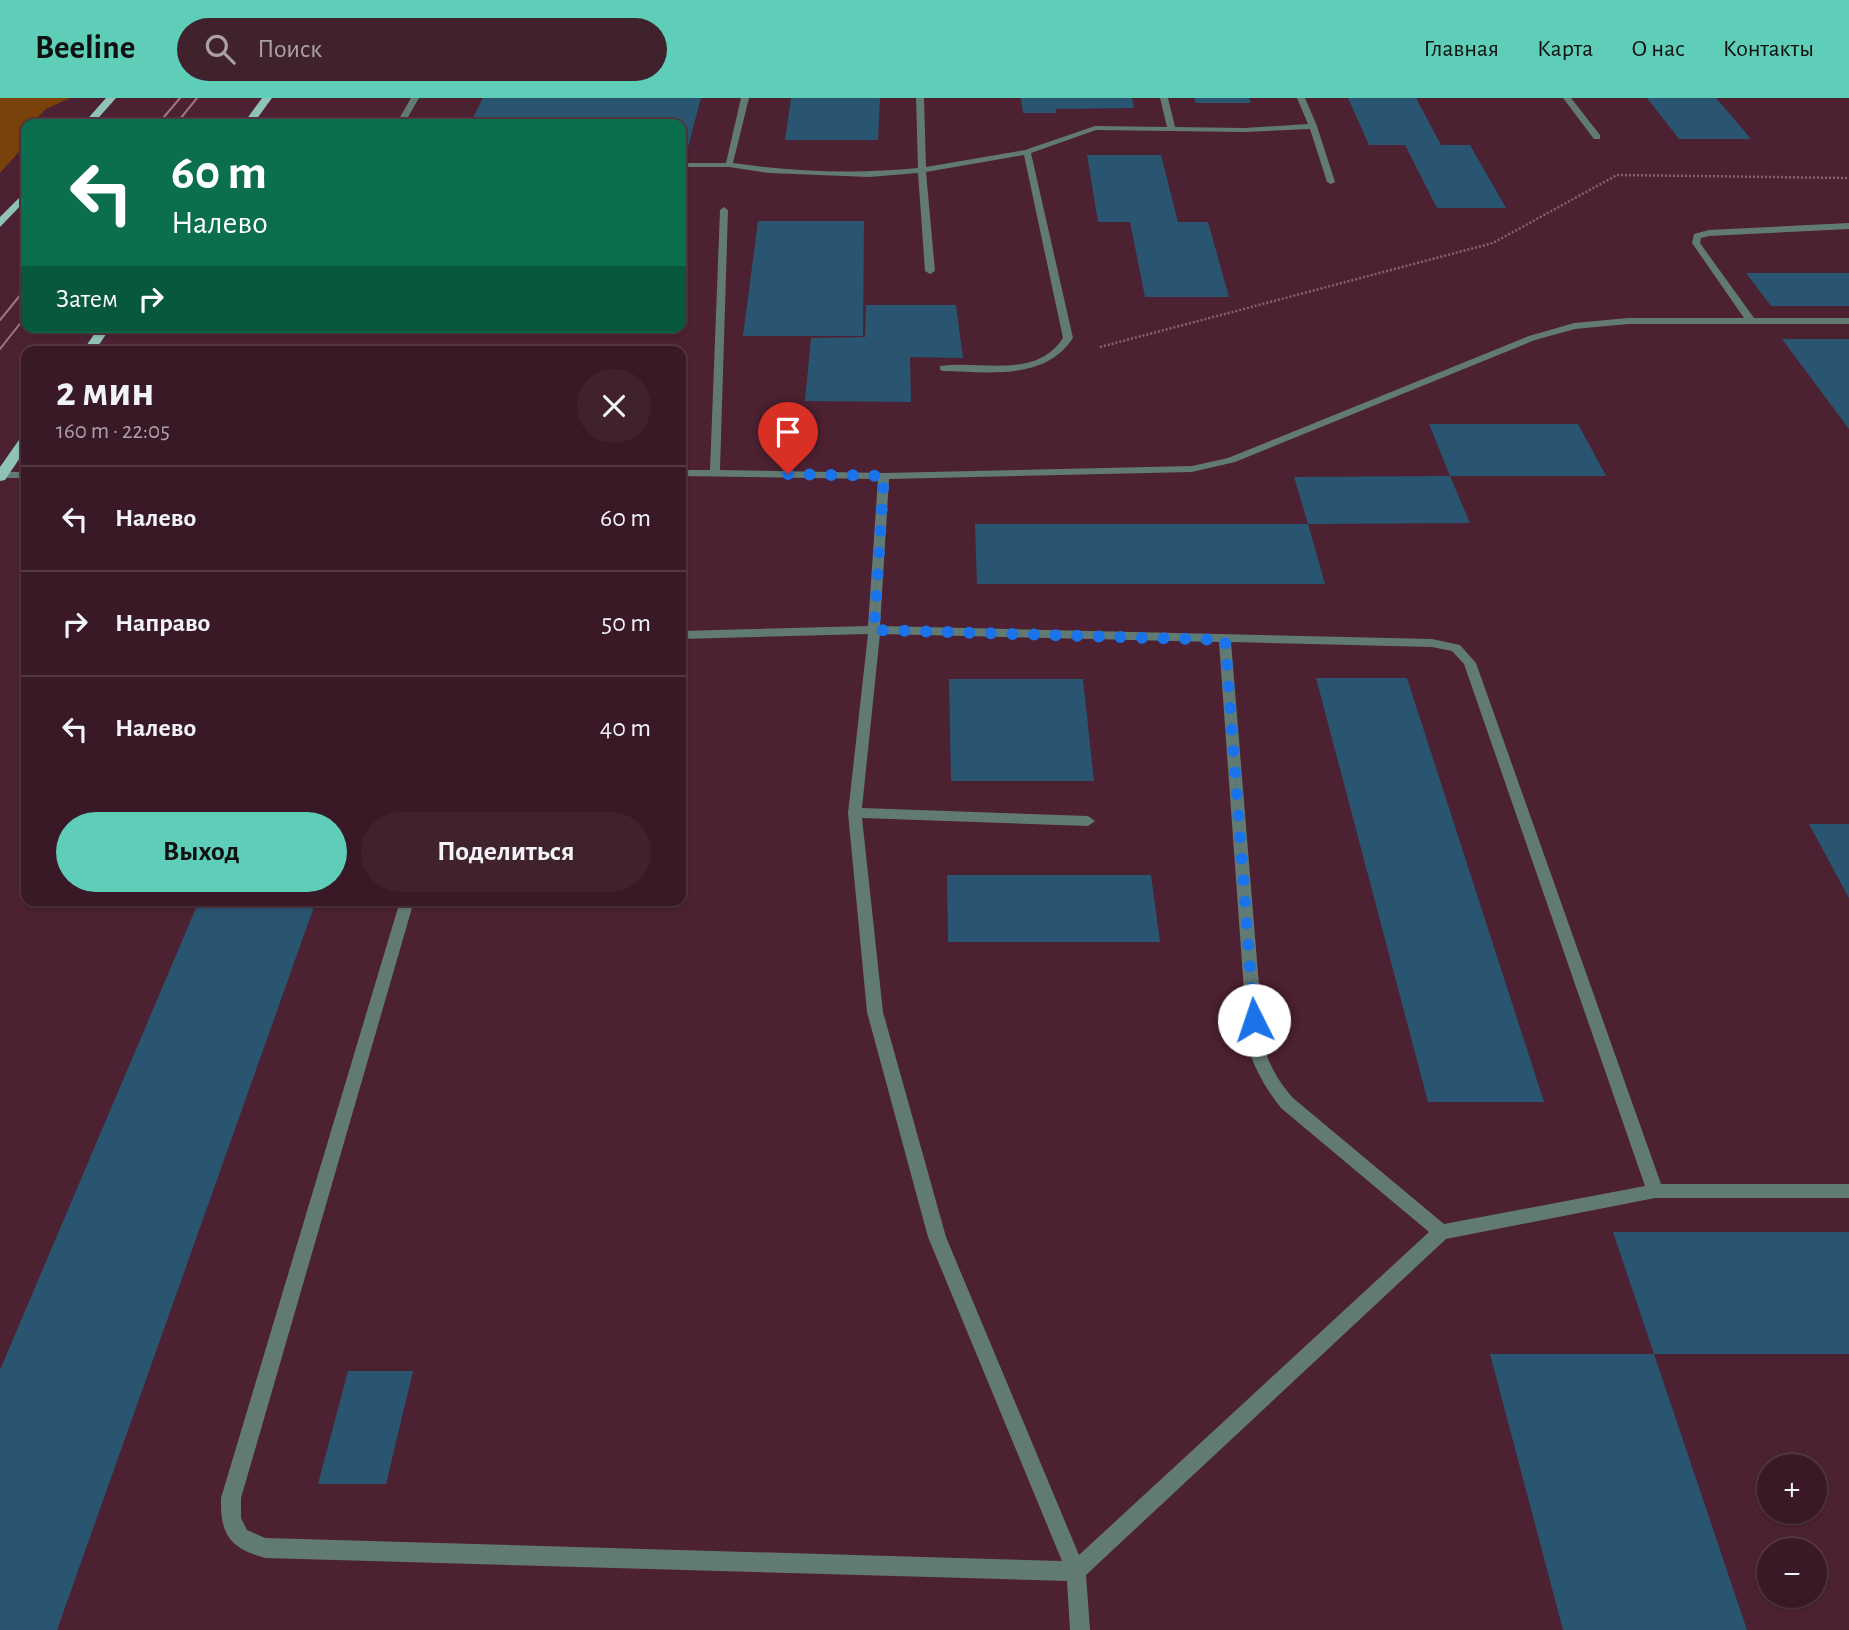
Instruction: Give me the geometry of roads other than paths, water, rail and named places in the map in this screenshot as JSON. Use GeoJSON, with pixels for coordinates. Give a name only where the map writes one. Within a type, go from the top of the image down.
{"type":"FeatureCollection","features":[{"type":"Feature","properties":{"kind":"main road"},"geometry":{"type":"LineString","coordinates":[[92,119],[111,98]]}},
{"type":"Feature","properties":{"kind":"main road"},"geometry":{"type":"LineString","coordinates":[[252,119],[267,98]]}},
{"type":"Feature","properties":{"kind":"main road"},"geometry":{"type":"LineString","coordinates":[[0,224],[21,200]]}},
{"type":"Feature","properties":{"kind":"main road"},"geometry":{"type":"LineString","coordinates":[[1,476],[21,447]]}},
{"type":"Feature","properties":{"kind":"lane"},"geometry":{"type":"LineString","coordinates":[[403,119],[415,98]]}},
{"type":"Feature","properties":{"kind":"lane"},"geometry":{"type":"LineString","coordinates":[[729,165],[745,98]]}},
{"type":"Feature","properties":{"kind":"lane"},"geometry":{"type":"LineString","coordinates":[[920,98],[922,170],[930,271]]}},
{"type":"Feature","properties":{"kind":"lane"},"geometry":{"type":"LineString","coordinates":[[1164,98],[1171,127]]}},
{"type":"Feature","properties":{"kind":"lane"},"geometry":{"type":"LineString","coordinates":[[1301,98],[1331,182]]}},
{"type":"Feature","properties":{"kind":"lane"},"geometry":{"type":"LineString","coordinates":[[1567,98],[1597,137]]}},
{"type":"Feature","properties":{"kind":"lane"},"geometry":{"type":"LineString","coordinates":[[686,164],[869,175],[922,170],[1027,152],[1095,128],[1244,130],[1313,126]]}},
{"type":"Feature","properties":{"kind":"lane"},"geometry":{"type":"LineString","coordinates":[[943,368],[1006,369],[1037,363],[1058,352],[1068,338],[1027,152]]}},
{"type":"Feature","properties":{"kind":"lane"},"geometry":{"type":"LineString","coordinates":[[715,473],[724,210]]}},
{"type":"Feature","properties":{"kind":"lane"},"geometry":{"type":"LineString","coordinates":[[1751,321],[1696,243],[1697,236],[1709,233],[1849,226]]}},
{"type":"Feature","properties":{"kind":"lane"},"geometry":{"type":"LineString","coordinates":[[686,473],[884,476],[1171,470],[1213,466],[1532,338],[1574,326],[1628,321],[1849,321]]}},
{"type":"Feature","properties":{"kind":"lane"},"geometry":{"type":"LineString","coordinates":[[1,476],[21,475]]}},
{"type":"Feature","properties":{"kind":"lane"},"geometry":{"type":"LineString","coordinates":[[884,476],[874,630],[855,813],[875,1012],[937,1237],[1076,1571],[1080,1630]]}},
{"type":"Feature","properties":{"kind":"lane"},"geometry":{"type":"LineString","coordinates":[[686,635],[874,630],[1432,643],[1444,644],[1465,655],[1655,1191]]}},
{"type":"Feature","properties":{"kind":"lane"},"geometry":{"type":"LineString","coordinates":[[1225,640],[1256,1047],[1261,1067],[1271,1085],[1287,1103],[1441,1232]]}},
{"type":"Feature","properties":{"kind":"lane"},"geometry":{"type":"LineString","coordinates":[[855,813],[1088,821]]}},
{"type":"Feature","properties":{"kind":"lane"},"geometry":{"type":"LineString","coordinates":[[406,906],[231,1498],[230,1516],[234,1532],[247,1544],[265,1548],[1076,1571],[1441,1232],[1655,1191],[1849,1191]]}},
{"type":"Feature","properties":{"kind":"tram line"},"geometry":{"type":"LineString","coordinates":[[162,119],[180,98]]}},
{"type":"Feature","properties":{"kind":"tram line"},"geometry":{"type":"LineString","coordinates":[[180,119],[197,98]]}},
{"type":"Feature","properties":{"kind":"tram line"},"geometry":{"type":"LineString","coordinates":[[0,320],[21,294]]}},
{"type":"Feature","properties":{"kind":"tram line"},"geometry":{"type":"LineString","coordinates":[[0,349],[21,322]]}}]}
